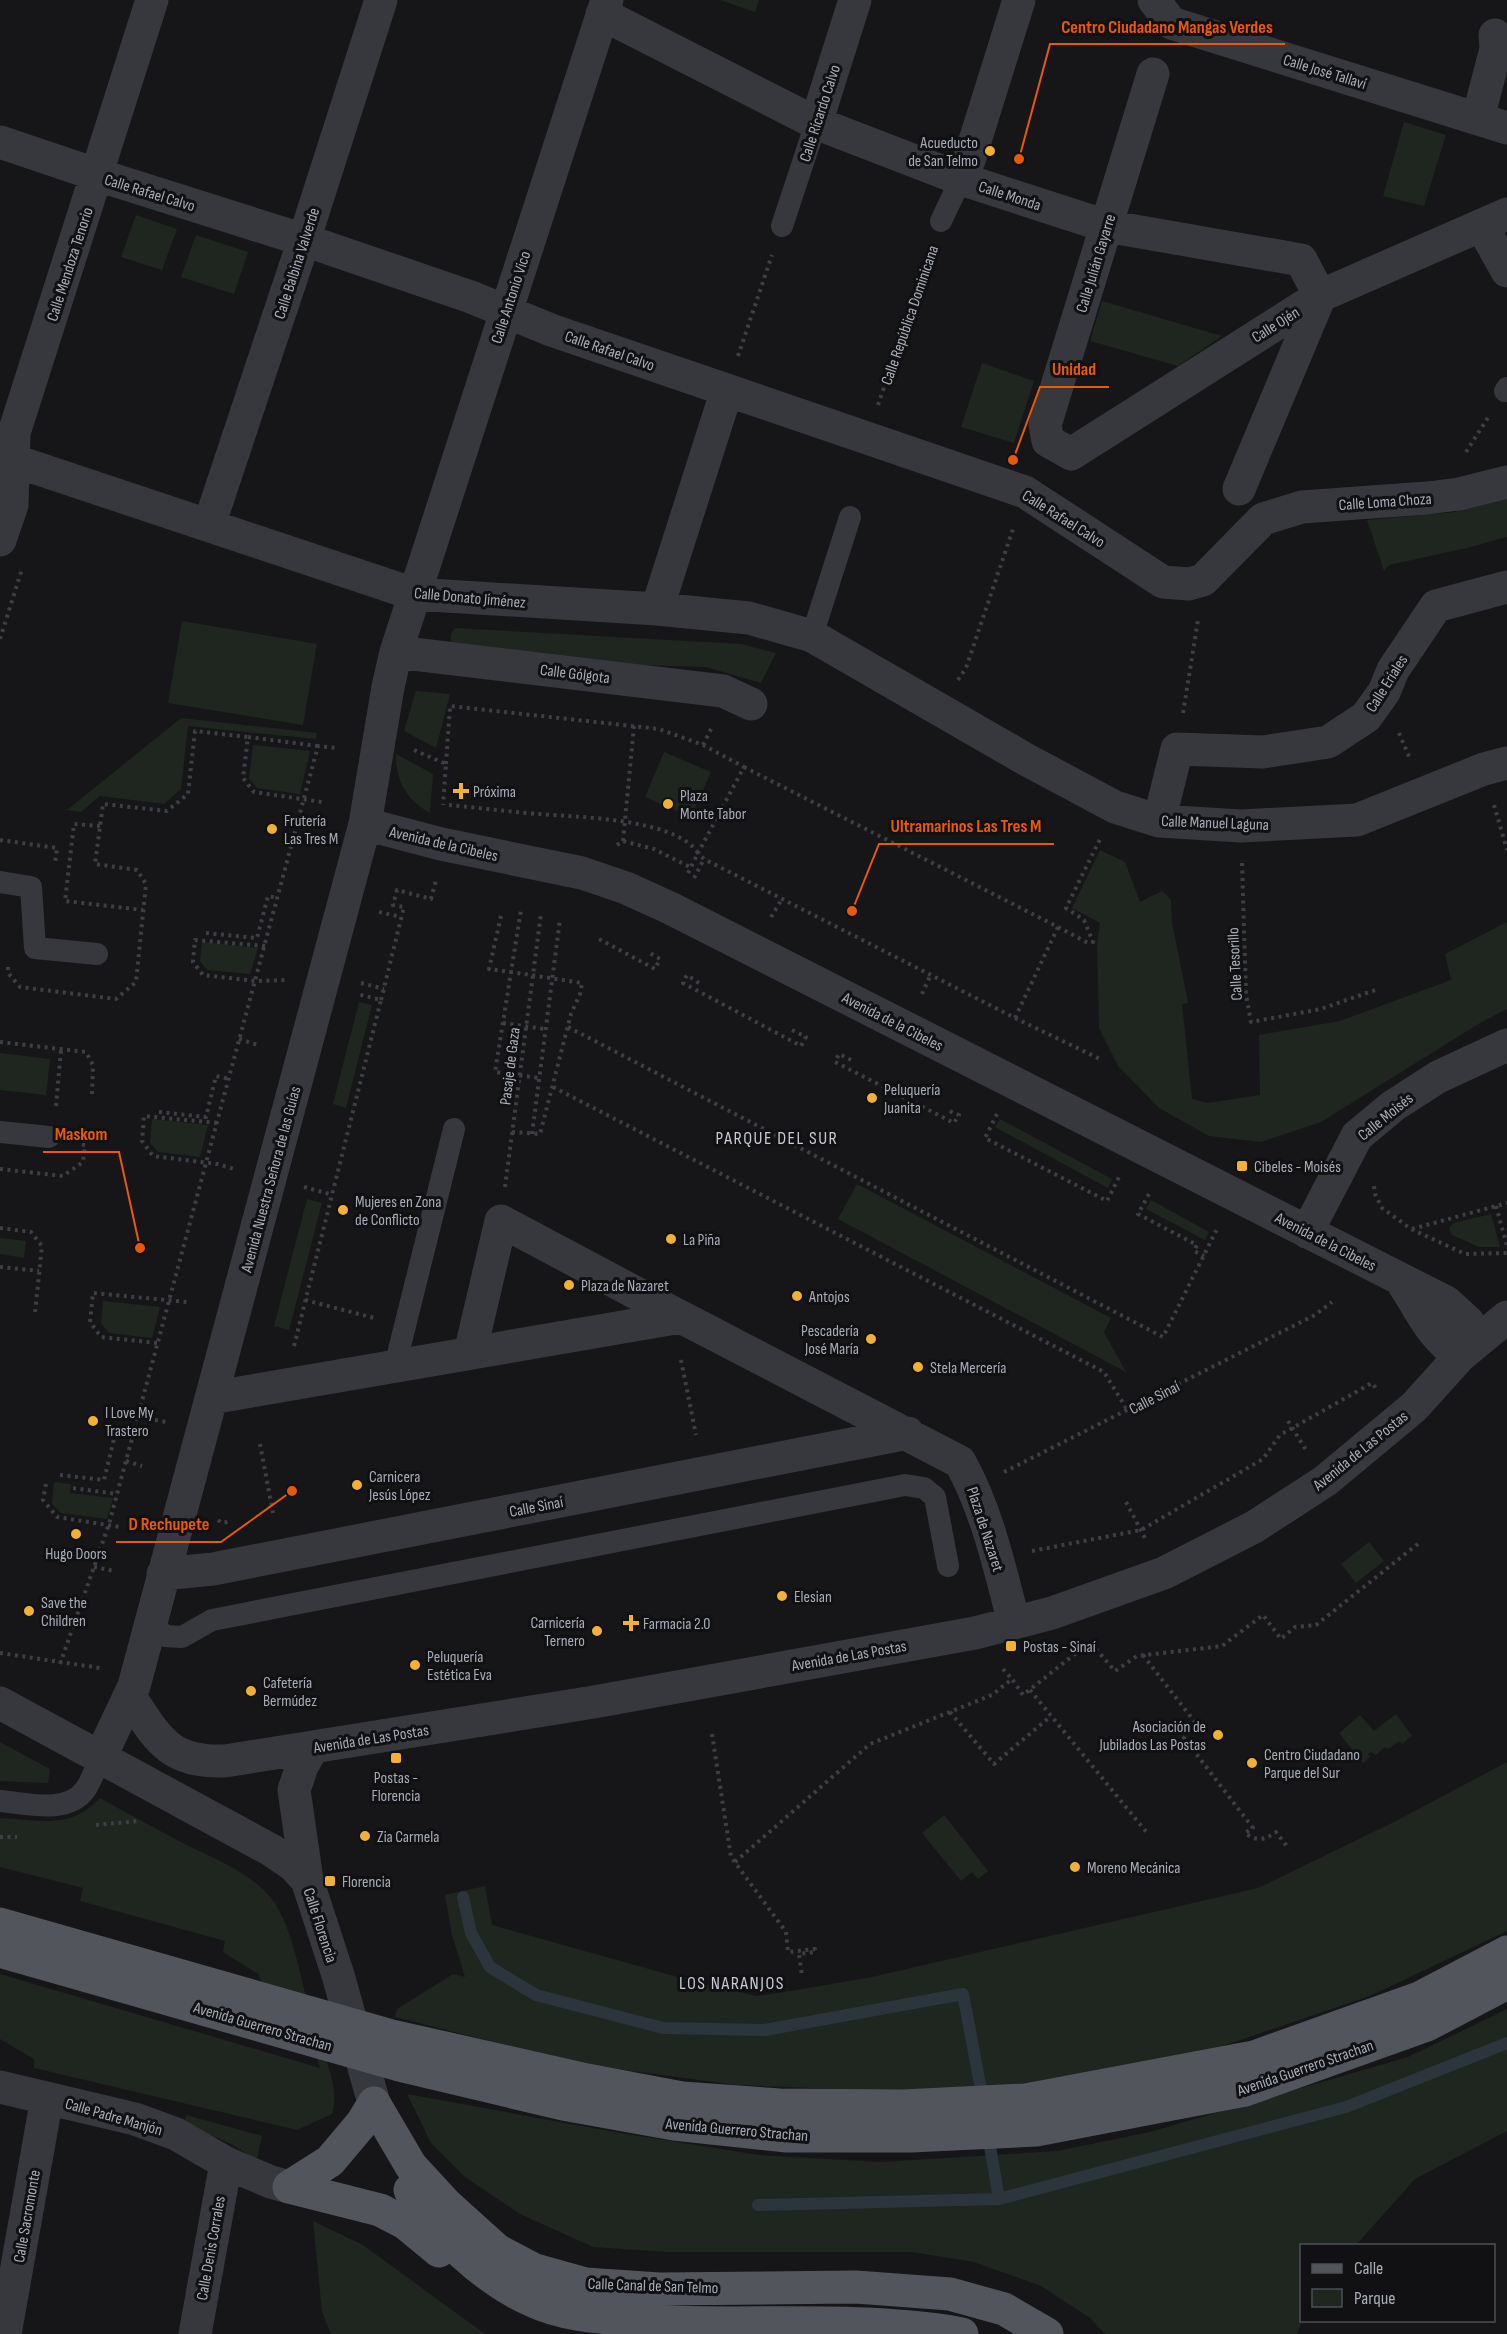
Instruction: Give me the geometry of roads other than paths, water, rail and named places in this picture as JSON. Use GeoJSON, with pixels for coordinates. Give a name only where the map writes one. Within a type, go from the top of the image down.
{"type":"FeatureCollection","features":[{"type":"Feature","properties":{"kind":"main road","name":"Avenida Guerrero Strachan"},"geometry":{"type":"LineString","coordinates":[[0,1924],[306,2025]]}},
{"type":"Feature","properties":{"kind":"main road","name":"Avenida Guerrero Strachan"},"geometry":{"type":"LineString","coordinates":[[0,1951],[306,2025],[395,2050],[574,2106],[674,2124],[776,2135],[910,2136],[1036,2130],[1245,2090],[1427,2025],[1507,1983]]}},
{"type":"Feature","properties":{"kind":"main road","name":"Avenida Guerrero Strachan"},"geometry":{"type":"LineString","coordinates":[[395,2050],[587,2080],[682,2098],[802,2106],[903,2106],[1026,2100],[1254,2056],[1419,1998],[1507,1952]]}},
{"type":"Feature","properties":{"kind":"main road"},"geometry":{"type":"LineString","coordinates":[[289,2187],[330,2161],[362,2123],[374,2103]]}},
{"type":"Feature","properties":{"kind":"main road","name":"Calle Canal de San Telmo"},"geometry":{"type":"LineString","coordinates":[[374,2103],[392,2160],[415,2198],[442,2234],[461,2253],[495,2279],[533,2301],[582,2316],[662,2322],[854,2323],[941,2329],[962,2334]]}},
{"type":"Feature","properties":{"kind":"main road","name":"Calle Canal de San Telmo"},"geometry":{"type":"LineString","coordinates":[[374,2103],[411,2166],[446,2204],[497,2250],[535,2270],[585,2284],[649,2288],[856,2287],[950,2294],[1004,2310],[1047,2334]]}},
{"type":"Feature","properties":{"kind":"main road"},"geometry":{"type":"LineString","coordinates":[[289,2187],[380,2210],[405,2223],[471,2274],[533,2301]]}},
{"type":"Feature","properties":{"kind":"street","name":"Calle Mendoza Tenorio"},"geometry":{"type":"LineString","coordinates":[[12,550],[12,505],[7,458],[152,0]]}},
{"type":"Feature","properties":{"kind":"street","name":"Calle Balbina Valverde"},"geometry":{"type":"LineString","coordinates":[[209,525],[381,0]]}},
{"type":"Feature","properties":{"kind":"street","name":"Calle Ricardo Calvo"},"geometry":{"type":"LineString","coordinates":[[816,123],[855,0]]}},
{"type":"Feature","properties":{"kind":"street"},"geometry":{"type":"LineString","coordinates":[[961,179],[1019,0]]}},
{"type":"Feature","properties":{"kind":"street","name":"Calle José Tallaví"},"geometry":{"type":"LineString","coordinates":[[1154,0],[1171,23],[1493,123]]}},
{"type":"Feature","properties":{"kind":"street","name":"Calle Monda"},"geometry":{"type":"LineString","coordinates":[[604,7],[816,123],[961,179],[1106,226],[1301,260],[1320,296]]}},
{"type":"Feature","properties":{"kind":"street","name":"Calle Antonio Vico"},"geometry":{"type":"LineString","coordinates":[[414,594],[604,7]]}},
{"type":"Feature","properties":{"kind":"street"},"geometry":{"type":"LineString","coordinates":[[1493,123],[1495,35]]}},
{"type":"Feature","properties":{"kind":"street","name":"Calle Julián Gayarre"},"geometry":{"type":"LineString","coordinates":[[1058,447],[1048,441],[1045,425],[1153,74]]}},
{"type":"Feature","properties":{"kind":"street","name":"Calle Rafael Calvo"},"geometry":{"type":"LineString","coordinates":[[0,142],[304,240],[506,310],[551,330],[732,376],[1025,492],[1163,582],[1189,584],[1203,580],[1263,519]]}},
{"type":"Feature","properties":{"kind":"street"},"geometry":{"type":"LineString","coordinates":[[1494,220],[1507,271]]}},
{"type":"Feature","properties":{"kind":"street","name":"Calle Ojén"},"geometry":{"type":"LineString","coordinates":[[1058,447],[1071,454],[1320,296],[1494,220]]}},
{"type":"Feature","properties":{"kind":"street"},"geometry":{"type":"LineString","coordinates":[[1239,489],[1320,296]]}},
{"type":"Feature","properties":{"kind":"street"},"geometry":{"type":"LineString","coordinates":[[657,609],[732,376]]}},
{"type":"Feature","properties":{"kind":"street","name":"Calle Donato Jiménez"},"geometry":{"type":"LineString","coordinates":[[7,458],[414,594],[657,609],[749,618],[813,636],[940,708]]}},
{"type":"Feature","properties":{"kind":"street","name":"Calle Loma Choza"},"geometry":{"type":"LineString","coordinates":[[1263,519],[1302,507],[1427,498],[1459,494],[1507,482]]}},
{"type":"Feature","properties":{"kind":"street","name":"Calle Eriales"},"geometry":{"type":"LineString","coordinates":[[1159,821],[1177,749],[1263,752],[1328,742],[1366,717],[1384,692],[1393,670],[1436,606],[1507,587]]}},
{"type":"Feature","properties":{"kind":"street","name":"Avenida Nuestra Señora de las Guías"},"geometry":{"type":"LineString","coordinates":[[101,1756],[130,1697],[211,1398],[365,824],[388,687],[414,594]]}},
{"type":"Feature","properties":{"kind":"street","name":"Calle Gólgota"},"geometry":{"type":"LineString","coordinates":[[396,652],[723,691],[751,704]]}},
{"type":"Feature","properties":{"kind":"street","name":"Calle Manuel Laguna"},"geometry":{"type":"LineString","coordinates":[[940,708],[1027,760],[1115,807],[1159,821],[1241,826],[1357,820],[1496,766]]}},
{"type":"Feature","properties":{"kind":"street","name":"Avenida de la Cibeles"},"geometry":{"type":"LineString","coordinates":[[365,824],[441,844],[582,873],[626,888],[743,944],[1399,1278],[1428,1327],[1448,1348],[1469,1349]]}},
{"type":"Feature","properties":{"kind":"street","name":"Calle Moisés"},"geometry":{"type":"LineString","coordinates":[[1307,1232],[1357,1136],[1392,1106],[1438,1077],[1507,1045]]}},
{"type":"Feature","properties":{"kind":"street","name":"Plaza de Nazaret"},"geometry":{"type":"LineString","coordinates":[[470,1353],[501,1221],[960,1462],[973,1485],[1014,1623]]}},
{"type":"Feature","properties":{"kind":"street"},"geometry":{"type":"LineString","coordinates":[[211,1398],[681,1317]]}},
{"type":"Feature","properties":{"kind":"street","name":"Avenida de Las Postas"},"geometry":{"type":"LineString","coordinates":[[130,1697],[157,1738],[166,1746],[195,1761],[225,1761],[594,1702],[975,1633],[1014,1623],[1164,1573],[1254,1527],[1325,1481],[1414,1407],[1469,1349],[1507,1317]]}},
{"type":"Feature","properties":{"kind":"street","name":"Calle Sinaí"},"geometry":{"type":"LineString","coordinates":[[163,1574],[213,1569],[908,1433]]}},
{"type":"Feature","properties":{"kind":"street"},"geometry":{"type":"LineString","coordinates":[[0,1703],[271,1850],[293,1866],[307,1881]]}},
{"type":"Feature","properties":{"kind":"street","name":"Calle Florencia"},"geometry":{"type":"LineString","coordinates":[[313,1748],[302,1766],[294,1790],[307,1881],[338,1975],[374,2103]]}},
{"type":"Feature","properties":{"kind":"street","name":"Calle Padre Manjón"},"geometry":{"type":"LineString","coordinates":[[0,2087],[135,2119],[176,2134],[226,2163],[289,2187]]}},
{"type":"Feature","properties":{"kind":"street","name":"Calle Sacromonte"},"geometry":{"type":"LineString","coordinates":[[5,2334],[47,2098]]}},
{"type":"Feature","properties":{"kind":"street","name":"Calle Denis Corrales"},"geometry":{"type":"LineString","coordinates":[[195,2334],[226,2163]]}},
{"type":"Feature","properties":{"kind":"lane","name":"Calle Ricardo Calvo"},"geometry":{"type":"LineString","coordinates":[[782,226],[816,123]]}},
{"type":"Feature","properties":{"kind":"lane"},"geometry":{"type":"LineString","coordinates":[[940,220],[961,179]]}},
{"type":"Feature","properties":{"kind":"lane"},"geometry":{"type":"LineString","coordinates":[[813,636],[850,517]]}},
{"type":"Feature","properties":{"kind":"lane"},"geometry":{"type":"LineString","coordinates":[[0,882],[31,887],[35,948],[97,954]]}},
{"type":"Feature","properties":{"kind":"lane"},"geometry":{"type":"LineString","coordinates":[[395,1366],[454,1129]]}},
{"type":"Feature","properties":{"kind":"lane"},"geometry":{"type":"LineString","coordinates":[[0,1132],[49,1137]]}},
{"type":"Feature","properties":{"kind":"lane"},"geometry":{"type":"LineString","coordinates":[[150,1622],[165,1636],[182,1637],[212,1620],[905,1485],[924,1488],[935,1497],[948,1566]]}},
{"type":"Feature","properties":{"kind":"lane"},"geometry":{"type":"LineString","coordinates":[[0,1801],[57,1806],[73,1800],[84,1792],[101,1756]]}},
{"type":"Feature","properties":{"kind":"waterway"},"geometry":{"type":"LineString","coordinates":[[463,1897],[471,1933],[490,1967],[536,1995],[663,2028],[765,2030],[963,1994],[983,2100]]}},
{"type":"Feature","properties":{"kind":"waterway"},"geometry":{"type":"LineString","coordinates":[[758,2205],[999,2199],[1346,2107],[1507,2043]]}},
{"type":"Feature","properties":{"kind":"waterway"},"geometry":{"type":"LineString","coordinates":[[988,2135],[999,2199]]}},
{"type":"Feature","properties":{"kind":"place","name":"Acueducto de San Telmo"},"geometry":{"type":"Point","coordinates":[990,151]}},
{"type":"Feature","properties":{"kind":"place","name":"Centro Ciudadano Mangas Verdes"},"geometry":{"type":"Point","coordinates":[1019,159]}},
{"type":"Feature","properties":{"kind":"place","name":"Unidad"},"geometry":{"type":"Point","coordinates":[1013,460]}},
{"type":"Feature","properties":{"kind":"place","name":"Próxima"},"geometry":{"type":"Point","coordinates":[461,791]}},
{"type":"Feature","properties":{"kind":"place","name":"Plaza Monte Tabor"},"geometry":{"type":"Point","coordinates":[668,804]}},
{"type":"Feature","properties":{"kind":"place","name":"Frutería Las Tres M"},"geometry":{"type":"Point","coordinates":[272,829]}},
{"type":"Feature","properties":{"kind":"place","name":"Ultramarinos Las Tres M"},"geometry":{"type":"Point","coordinates":[852,911]}},
{"type":"Feature","properties":{"kind":"place","name":"Peluquería Juanita"},"geometry":{"type":"Point","coordinates":[872,1098]}},
{"type":"Feature","properties":{"kind":"place","name":"Cibeles - Moisés"},"geometry":{"type":"Point","coordinates":[1242,1166]}},
{"type":"Feature","properties":{"kind":"place","name":"Mujeres en Zona de Conflicto"},"geometry":{"type":"Point","coordinates":[343,1210]}},
{"type":"Feature","properties":{"kind":"place","name":"La Piña"},"geometry":{"type":"Point","coordinates":[671,1239]}},
{"type":"Feature","properties":{"kind":"place","name":"Maskom"},"geometry":{"type":"Point","coordinates":[140,1248]}},
{"type":"Feature","properties":{"kind":"place","name":"Plaza de Nazaret"},"geometry":{"type":"Point","coordinates":[569,1285]}},
{"type":"Feature","properties":{"kind":"place","name":"Antojos"},"geometry":{"type":"Point","coordinates":[797,1296]}},
{"type":"Feature","properties":{"kind":"place","name":"Pescadería José María"},"geometry":{"type":"Point","coordinates":[871,1339]}},
{"type":"Feature","properties":{"kind":"place","name":"Stela Mercería"},"geometry":{"type":"Point","coordinates":[918,1367]}},
{"type":"Feature","properties":{"kind":"place","name":"I Love My Trastero"},"geometry":{"type":"Point","coordinates":[93,1421]}},
{"type":"Feature","properties":{"kind":"place","name":"Carnicera Jesús López"},"geometry":{"type":"Point","coordinates":[357,1485]}},
{"type":"Feature","properties":{"kind":"place","name":"D Rechupete"},"geometry":{"type":"Point","coordinates":[292,1491]}},
{"type":"Feature","properties":{"kind":"place","name":"Hugo Doors"},"geometry":{"type":"Point","coordinates":[76,1534]}},
{"type":"Feature","properties":{"kind":"place","name":"Elesian"},"geometry":{"type":"Point","coordinates":[782,1596]}},
{"type":"Feature","properties":{"kind":"place","name":"Save the Children"},"geometry":{"type":"Point","coordinates":[29,1611]}},
{"type":"Feature","properties":{"kind":"place","name":"Farmacia 2.0"},"geometry":{"type":"Point","coordinates":[631,1623]}},
{"type":"Feature","properties":{"kind":"place","name":"Carnicería Ternero"},"geometry":{"type":"Point","coordinates":[597,1631]}},
{"type":"Feature","properties":{"kind":"place","name":"Postas - Sinaí"},"geometry":{"type":"Point","coordinates":[1011,1646]}},
{"type":"Feature","properties":{"kind":"place","name":"Peluquería Estética Eva"},"geometry":{"type":"Point","coordinates":[415,1665]}},
{"type":"Feature","properties":{"kind":"place","name":"Cafetería Bermúdez"},"geometry":{"type":"Point","coordinates":[251,1691]}},
{"type":"Feature","properties":{"kind":"place","name":"Asociación de Jubilados Las Postas"},"geometry":{"type":"Point","coordinates":[1218,1735]}},
{"type":"Feature","properties":{"kind":"place","name":"Postas - Florencia"},"geometry":{"type":"Point","coordinates":[396,1758]}},
{"type":"Feature","properties":{"kind":"place","name":"Centro Ciudadano Parque del Sur"},"geometry":{"type":"Point","coordinates":[1252,1763]}},
{"type":"Feature","properties":{"kind":"place","name":"Zia Carmela"},"geometry":{"type":"Point","coordinates":[365,1836]}},
{"type":"Feature","properties":{"kind":"place","name":"Moreno Mecánica"},"geometry":{"type":"Point","coordinates":[1075,1867]}},
{"type":"Feature","properties":{"kind":"place","name":"Florencia"},"geometry":{"type":"Point","coordinates":[330,1881]}},
{"type":"Feature","properties":{"kind":"district","name":"PARQUE DEL SUR"},"geometry":{"type":"Point","coordinates":[777,1138]}},
{"type":"Feature","properties":{"kind":"district","name":"LOS NARANJOS"},"geometry":{"type":"Point","coordinates":[732,1983]}}]}
